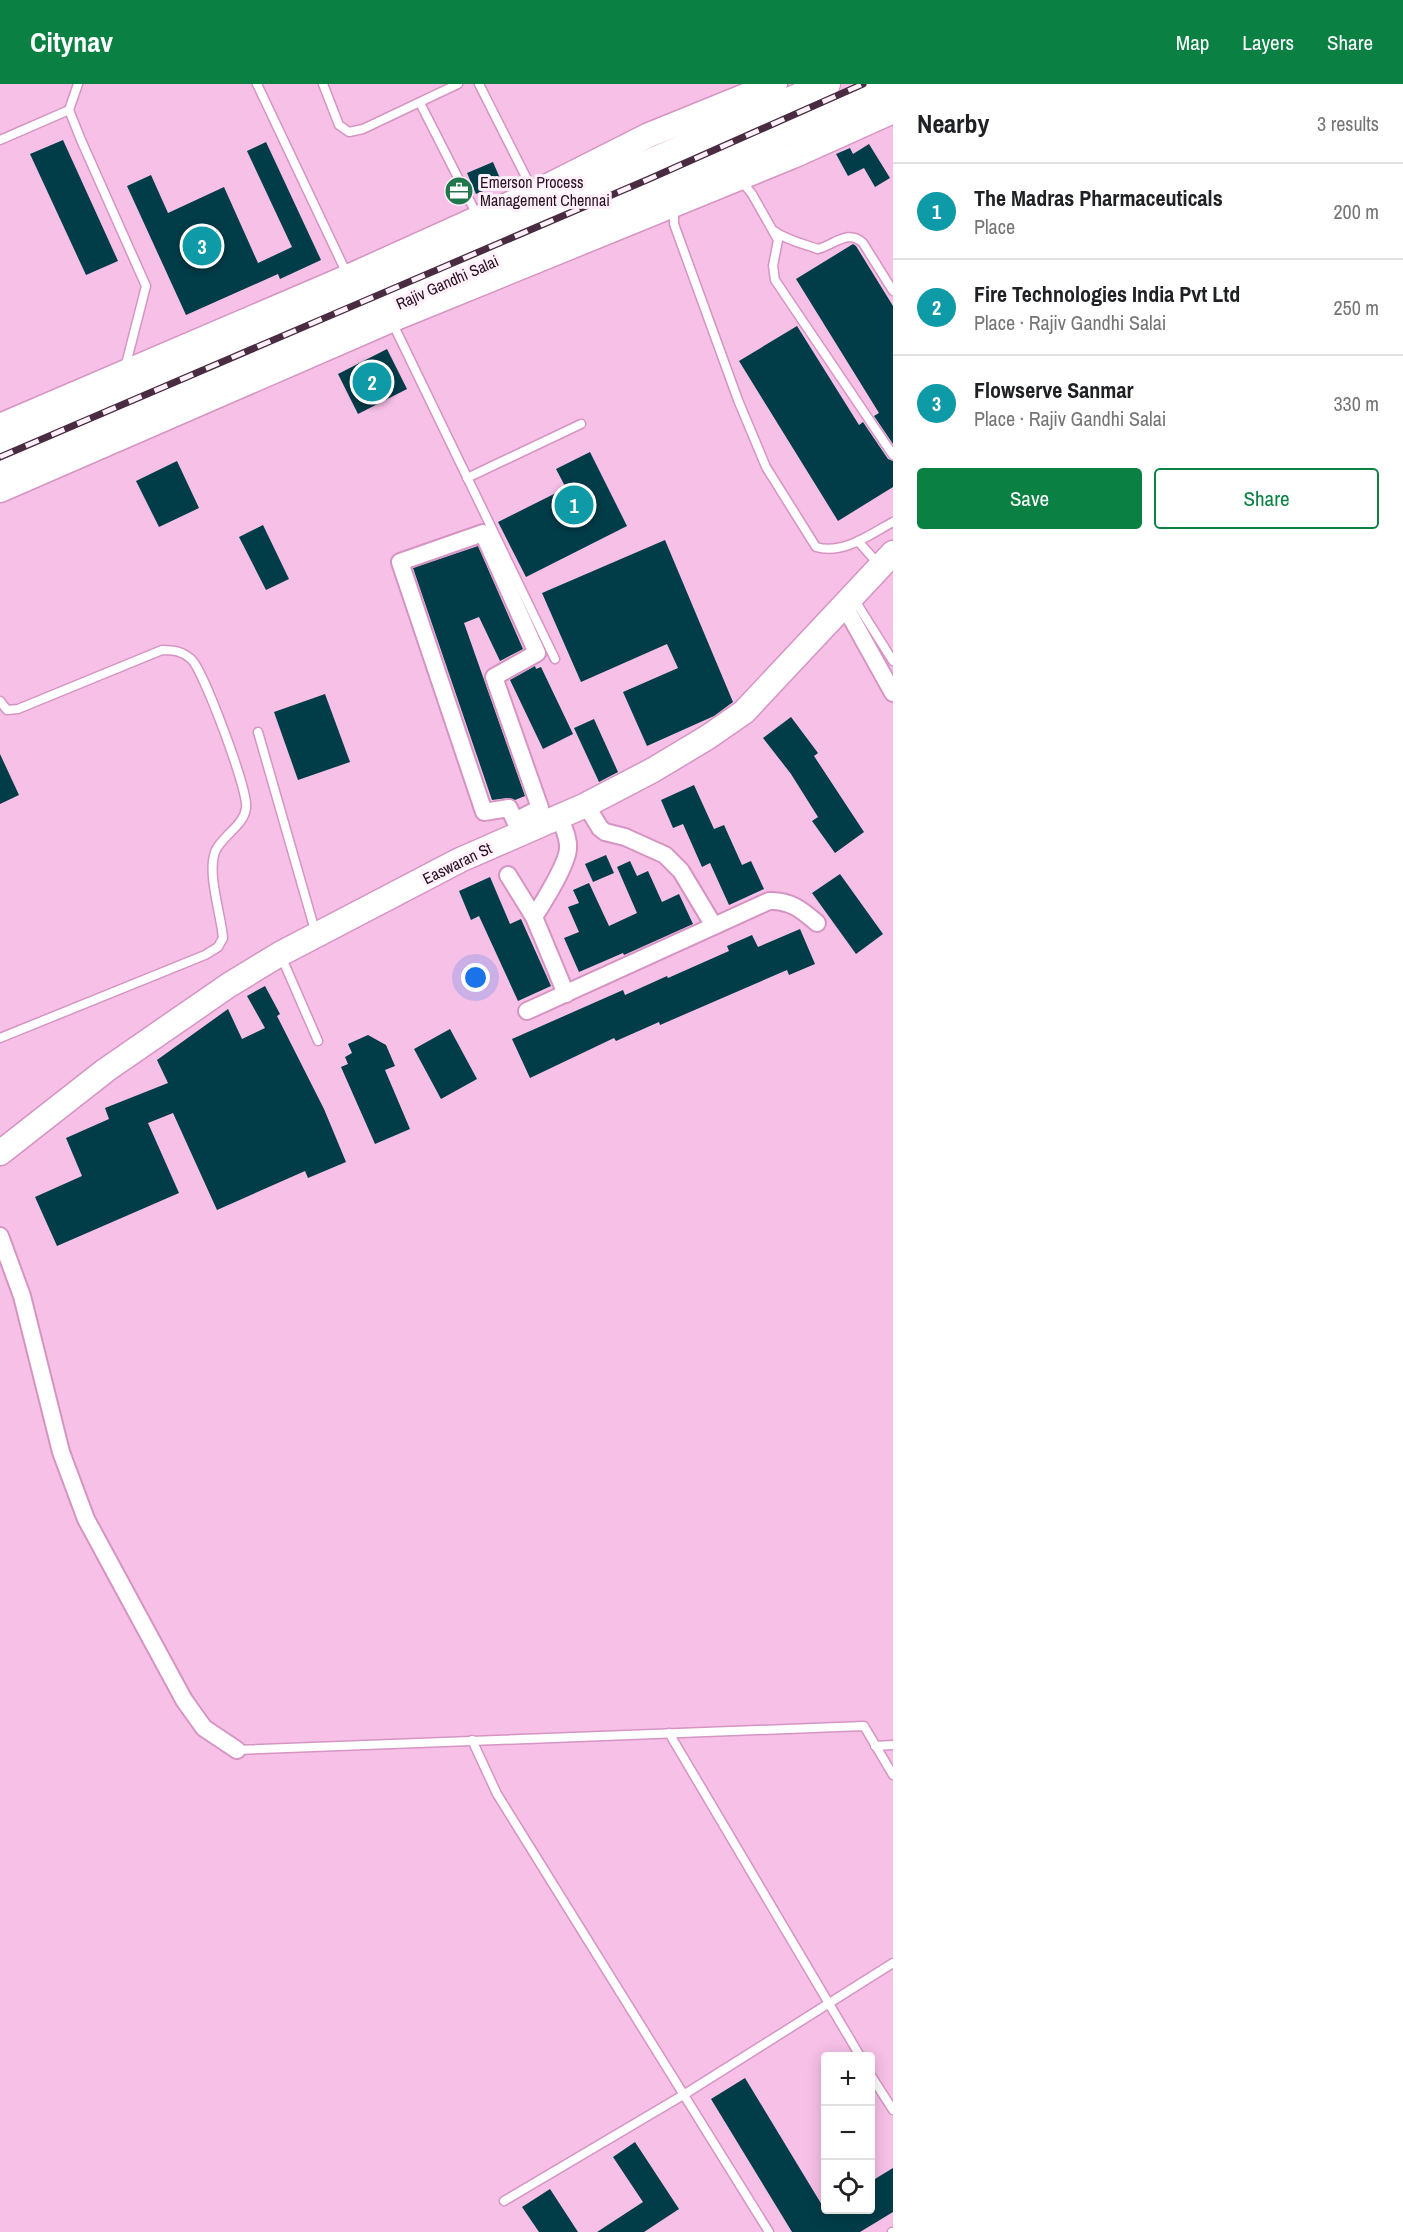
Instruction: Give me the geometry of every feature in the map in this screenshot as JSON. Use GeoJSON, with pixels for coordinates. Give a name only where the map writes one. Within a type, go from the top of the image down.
{"type":"FeatureCollection","features":[{"type":"Feature","properties":{"kind":"main road","name":"Rajiv Gandhi Salai"},"geometry":{"type":"LineString","coordinates":[[0,446],[380,282],[773,90],[827,84]]}},
{"type":"Feature","properties":{"kind":"main road","name":"Rajiv Gandhi Salai"},"geometry":{"type":"LineString","coordinates":[[0,475],[390,307],[893,85]]}},
{"type":"Feature","properties":{"kind":"street"},"geometry":{"type":"LineString","coordinates":[[0,426],[348,277],[534,193],[649,135],[773,90]]}},
{"type":"Feature","properties":{"kind":"street"},"geometry":{"type":"LineString","coordinates":[[0,490],[391,320],[794,156],[893,111]]}},
{"type":"Feature","properties":{"kind":"street"},"geometry":{"type":"LineString","coordinates":[[782,133],[794,156]]}},
{"type":"Feature","properties":{"kind":"street"},"geometry":{"type":"LineString","coordinates":[[534,917],[568,849],[566,835],[543,818],[494,677],[537,653],[483,533],[400,562],[484,812],[508,808],[514,821],[543,818]]}},
{"type":"Feature","properties":{"kind":"street","name":"Easwaran St"},"geometry":{"type":"LineString","coordinates":[[0,1153],[106,1070],[221,990],[280,954],[543,818],[586,805],[653,771],[708,737],[744,712],[887,560]]}},
{"type":"Feature","properties":{"kind":"street"},"geometry":{"type":"LineString","coordinates":[[848,601],[893,693]]}},
{"type":"Feature","properties":{"kind":"street"},"geometry":{"type":"LineString","coordinates":[[586,805],[605,832],[625,837],[665,855],[681,871],[714,926]]}},
{"type":"Feature","properties":{"kind":"street"},"geometry":{"type":"LineString","coordinates":[[508,875],[534,917],[566,994]]}},
{"type":"Feature","properties":{"kind":"street"},"geometry":{"type":"LineString","coordinates":[[527,1011],[769,902],[782,901],[796,906],[818,923]]}},
{"type":"Feature","properties":{"kind":"street"},"geometry":{"type":"LineString","coordinates":[[0,1236],[22,1296],[61,1452],[86,1519],[184,1700],[204,1728],[237,1750]]}},
{"type":"Feature","properties":{"kind":"lane"},"geometry":{"type":"LineString","coordinates":[[78,84],[69,110],[146,285],[123,374]]}},
{"type":"Feature","properties":{"kind":"lane"},"geometry":{"type":"LineString","coordinates":[[257,84],[348,277]]}},
{"type":"Feature","properties":{"kind":"lane"},"geometry":{"type":"LineString","coordinates":[[323,84],[339,125],[349,132],[363,129],[458,84]]}},
{"type":"Feature","properties":{"kind":"lane"},"geometry":{"type":"LineString","coordinates":[[479,84],[534,193]]}},
{"type":"Feature","properties":{"kind":"lane"},"geometry":{"type":"LineString","coordinates":[[420,103],[478,218]]}},
{"type":"Feature","properties":{"kind":"lane"},"geometry":{"type":"LineString","coordinates":[[0,140],[69,110]]}},
{"type":"Feature","properties":{"kind":"lane"},"geometry":{"type":"LineString","coordinates":[[740,178],[778,240],[773,266],[775,280],[893,455]]}},
{"type":"Feature","properties":{"kind":"lane"},"geometry":{"type":"LineString","coordinates":[[674,205],[674,224],[738,400],[766,467],[816,548],[835,550],[858,541],[893,522]]}},
{"type":"Feature","properties":{"kind":"lane"},"geometry":{"type":"LineString","coordinates":[[774,231],[782,237],[818,249],[849,236],[857,237],[893,291]]}},
{"type":"Feature","properties":{"kind":"lane"},"geometry":{"type":"LineString","coordinates":[[391,320],[555,659]]}},
{"type":"Feature","properties":{"kind":"lane"},"geometry":{"type":"LineString","coordinates":[[467,477],[581,424]]}},
{"type":"Feature","properties":{"kind":"lane"},"geometry":{"type":"LineString","coordinates":[[858,541],[887,560]]}},
{"type":"Feature","properties":{"kind":"lane"},"geometry":{"type":"LineString","coordinates":[[848,601],[893,661]]}},
{"type":"Feature","properties":{"kind":"lane"},"geometry":{"type":"LineString","coordinates":[[0,701],[7,710],[18,709],[162,650],[176,650],[193,660],[206,682],[242,785],[246,808],[238,823],[215,851],[213,872],[223,938],[218,947],[205,956],[0,1038]]}},
{"type":"Feature","properties":{"kind":"lane"},"geometry":{"type":"LineString","coordinates":[[258,732],[316,934]]}},
{"type":"Feature","properties":{"kind":"lane"},"geometry":{"type":"LineString","coordinates":[[280,954],[318,1041]]}},
{"type":"Feature","properties":{"kind":"lane"},"geometry":{"type":"LineString","coordinates":[[237,1750],[864,1726],[893,1775]]}},
{"type":"Feature","properties":{"kind":"lane"},"geometry":{"type":"LineString","coordinates":[[669,1733],[827,2004],[857,2052]]}},
{"type":"Feature","properties":{"kind":"lane"},"geometry":{"type":"LineString","coordinates":[[472,1740],[497,1794],[770,2232]]}},
{"type":"Feature","properties":{"kind":"lane"},"geometry":{"type":"LineString","coordinates":[[875,1746],[893,1745]]}},
{"type":"Feature","properties":{"kind":"lane"},"geometry":{"type":"LineString","coordinates":[[504,2201],[686,2094],[893,1963]]}},
{"type":"Feature","properties":{"kind":"lane"},"geometry":{"type":"LineString","coordinates":[[875,2082],[893,2110]]}},
{"type":"Feature","properties":{"kind":"building"},"geometry":{"type":"Polygon","coordinates":[[[63,140],[118,261],[86,275],[30,154],[63,140]]]}},
{"type":"Feature","properties":{"kind":"building"},"geometry":{"type":"Polygon","coordinates":[[[266,142],[321,260],[280,279],[278,274],[186,315],[127,186],[151,175],[168,213],[224,187],[258,263],[292,247],[247,151],[266,142]]]}},
{"type":"Feature","properties":{"kind":"building"},"geometry":{"type":"Polygon","coordinates":[[[869,144],[890,178],[875,187],[864,168],[848,176],[836,154],[850,148],[853,154],[869,144]]]}},
{"type":"Feature","properties":{"kind":"building"},"geometry":{"type":"Polygon","coordinates":[[[493,162],[502,183],[476,194],[467,173],[493,162]]]}},
{"type":"Feature","properties":{"kind":"building"},"geometry":{"type":"Polygon","coordinates":[[[853,244],[893,306],[893,444],[874,416],[879,413],[796,279],[853,244]]]}},
{"type":"Feature","properties":{"kind":"building"},"geometry":{"type":"Polygon","coordinates":[[[797,326],[859,425],[863,422],[888,459],[893,461],[893,487],[838,521],[739,361],[797,326]]]}},
{"type":"Feature","properties":{"kind":"building"},"geometry":{"type":"Polygon","coordinates":[[[387,349],[407,389],[358,414],[338,374],[387,349]]]}},
{"type":"Feature","properties":{"kind":"building"},"geometry":{"type":"Polygon","coordinates":[[[590,452],[627,526],[526,577],[498,522],[566,488],[556,469],[590,452]]]}},
{"type":"Feature","properties":{"kind":"building"},"geometry":{"type":"Polygon","coordinates":[[[177,461],[199,508],[159,527],[136,481],[177,461]]]}},
{"type":"Feature","properties":{"kind":"building"},"geometry":{"type":"Polygon","coordinates":[[[263,525],[289,579],[266,590],[239,537],[263,525]]]}},
{"type":"Feature","properties":{"kind":"building"},"geometry":{"type":"Polygon","coordinates":[[[665,540],[733,702],[714,716],[647,746],[623,692],[678,668],[667,644],[581,682],[542,593],[665,540]]]}},
{"type":"Feature","properties":{"kind":"building"},"geometry":{"type":"Polygon","coordinates":[[[478,546],[523,649],[500,661],[479,617],[464,623],[525,796],[515,800],[507,798],[492,800],[413,568],[478,546]]]}},
{"type":"Feature","properties":{"kind":"building"},"geometry":{"type":"Polygon","coordinates":[[[535,666],[536,669],[541,667],[573,734],[543,749],[510,680],[535,666]]]}},
{"type":"Feature","properties":{"kind":"building"},"geometry":{"type":"Polygon","coordinates":[[[325,694],[350,762],[298,780],[274,712],[325,694]]]}},
{"type":"Feature","properties":{"kind":"building"},"geometry":{"type":"Polygon","coordinates":[[[791,717],[818,753],[814,756],[864,832],[835,853],[812,821],[818,817],[791,774],[763,738],[791,717]]]}},
{"type":"Feature","properties":{"kind":"building"},"geometry":{"type":"Polygon","coordinates":[[[594,719],[618,772],[599,782],[574,728],[594,719]]]}},
{"type":"Feature","properties":{"kind":"building"},"geometry":{"type":"Polygon","coordinates":[[[0,754],[19,795],[0,804],[0,754]]]}},
{"type":"Feature","properties":{"kind":"building"},"geometry":{"type":"Polygon","coordinates":[[[694,785],[714,829],[724,825],[742,865],[751,861],[764,889],[729,905],[710,863],[702,867],[683,824],[673,828],[661,800],[694,785]]]}},
{"type":"Feature","properties":{"kind":"building"},"geometry":{"type":"Polygon","coordinates":[[[606,855],[614,873],[593,882],[585,864],[606,855]]]}},
{"type":"Feature","properties":{"kind":"building"},"geometry":{"type":"Polygon","coordinates":[[[630,861],[637,876],[648,871],[662,902],[679,894],[693,924],[579,972],[564,938],[579,932],[568,907],[579,903],[573,890],[589,883],[609,926],[637,913],[617,867],[630,861]]]}},
{"type":"Feature","properties":{"kind":"building"},"geometry":{"type":"Polygon","coordinates":[[[840,874],[883,934],[856,954],[812,893],[840,874]]]}},
{"type":"Feature","properties":{"kind":"building"},"geometry":{"type":"Polygon","coordinates":[[[490,877],[510,924],[521,919],[551,986],[518,1001],[479,916],[471,920],[459,891],[490,877]]]}},
{"type":"Feature","properties":{"kind":"building"},"geometry":{"type":"Polygon","coordinates":[[[800,929],[815,964],[789,975],[787,970],[660,1025],[659,1022],[616,1041],[614,1038],[530,1078],[512,1039],[623,990],[625,995],[667,976],[668,978],[729,951],[727,946],[752,935],[758,947],[800,929]]]}},
{"type":"Feature","properties":{"kind":"building"},"geometry":{"type":"Polygon","coordinates":[[[265,986],[280,1014],[277,1016],[324,1109],[346,1162],[308,1178],[305,1171],[217,1210],[173,1113],[148,1123],[179,1193],[57,1246],[35,1197],[82,1176],[66,1138],[109,1119],[105,1108],[168,1083],[157,1060],[228,1009],[242,1039],[265,1028],[247,996],[265,986]]]}},
{"type":"Feature","properties":{"kind":"building"},"geometry":{"type":"Polygon","coordinates":[[[450,1029],[477,1079],[441,1099],[414,1049],[450,1029]]]}},
{"type":"Feature","properties":{"kind":"building"},"geometry":{"type":"Polygon","coordinates":[[[368,1035],[386,1045],[395,1066],[385,1070],[410,1129],[375,1144],[341,1067],[348,1064],[345,1057],[352,1053],[348,1044],[368,1035]]]}},
{"type":"Feature","properties":{"kind":"building"},"geometry":{"type":"Polygon","coordinates":[[[745,2078],[821,2203],[821,2214],[875,2214],[875,2179],[893,2168],[893,2212],[860,2232],[792,2232],[711,2099],[745,2078]]]}},
{"type":"Feature","properties":{"kind":"building"},"geometry":{"type":"Polygon","coordinates":[[[635,2142],[679,2209],[644,2232],[597,2232],[643,2202],[613,2157],[635,2142]]]}},
{"type":"Feature","properties":{"kind":"building"},"geometry":{"type":"Polygon","coordinates":[[[550,2189],[578,2232],[539,2232],[522,2207],[550,2189]]]}},
{"type":"Feature","properties":{"kind":"railway"},"geometry":{"type":"LineString","coordinates":[[0,457],[649,179],[863,84]]}},
{"type":"Feature","properties":{"kind":"place","name":"Emerson Process Management Chennai"},"geometry":{"type":"Point","coordinates":[459,191]}},
{"type":"Feature","properties":{"kind":"place","name":"Flowserve Sanmar"},"geometry":{"type":"Point","coordinates":[202,246]}},
{"type":"Feature","properties":{"kind":"place","name":"Fire Technologies India Pvt Ltd"},"geometry":{"type":"Point","coordinates":[372,382]}},
{"type":"Feature","properties":{"kind":"place","name":"The Madras Pharmaceuticals"},"geometry":{"type":"Point","coordinates":[574,505]}}]}
